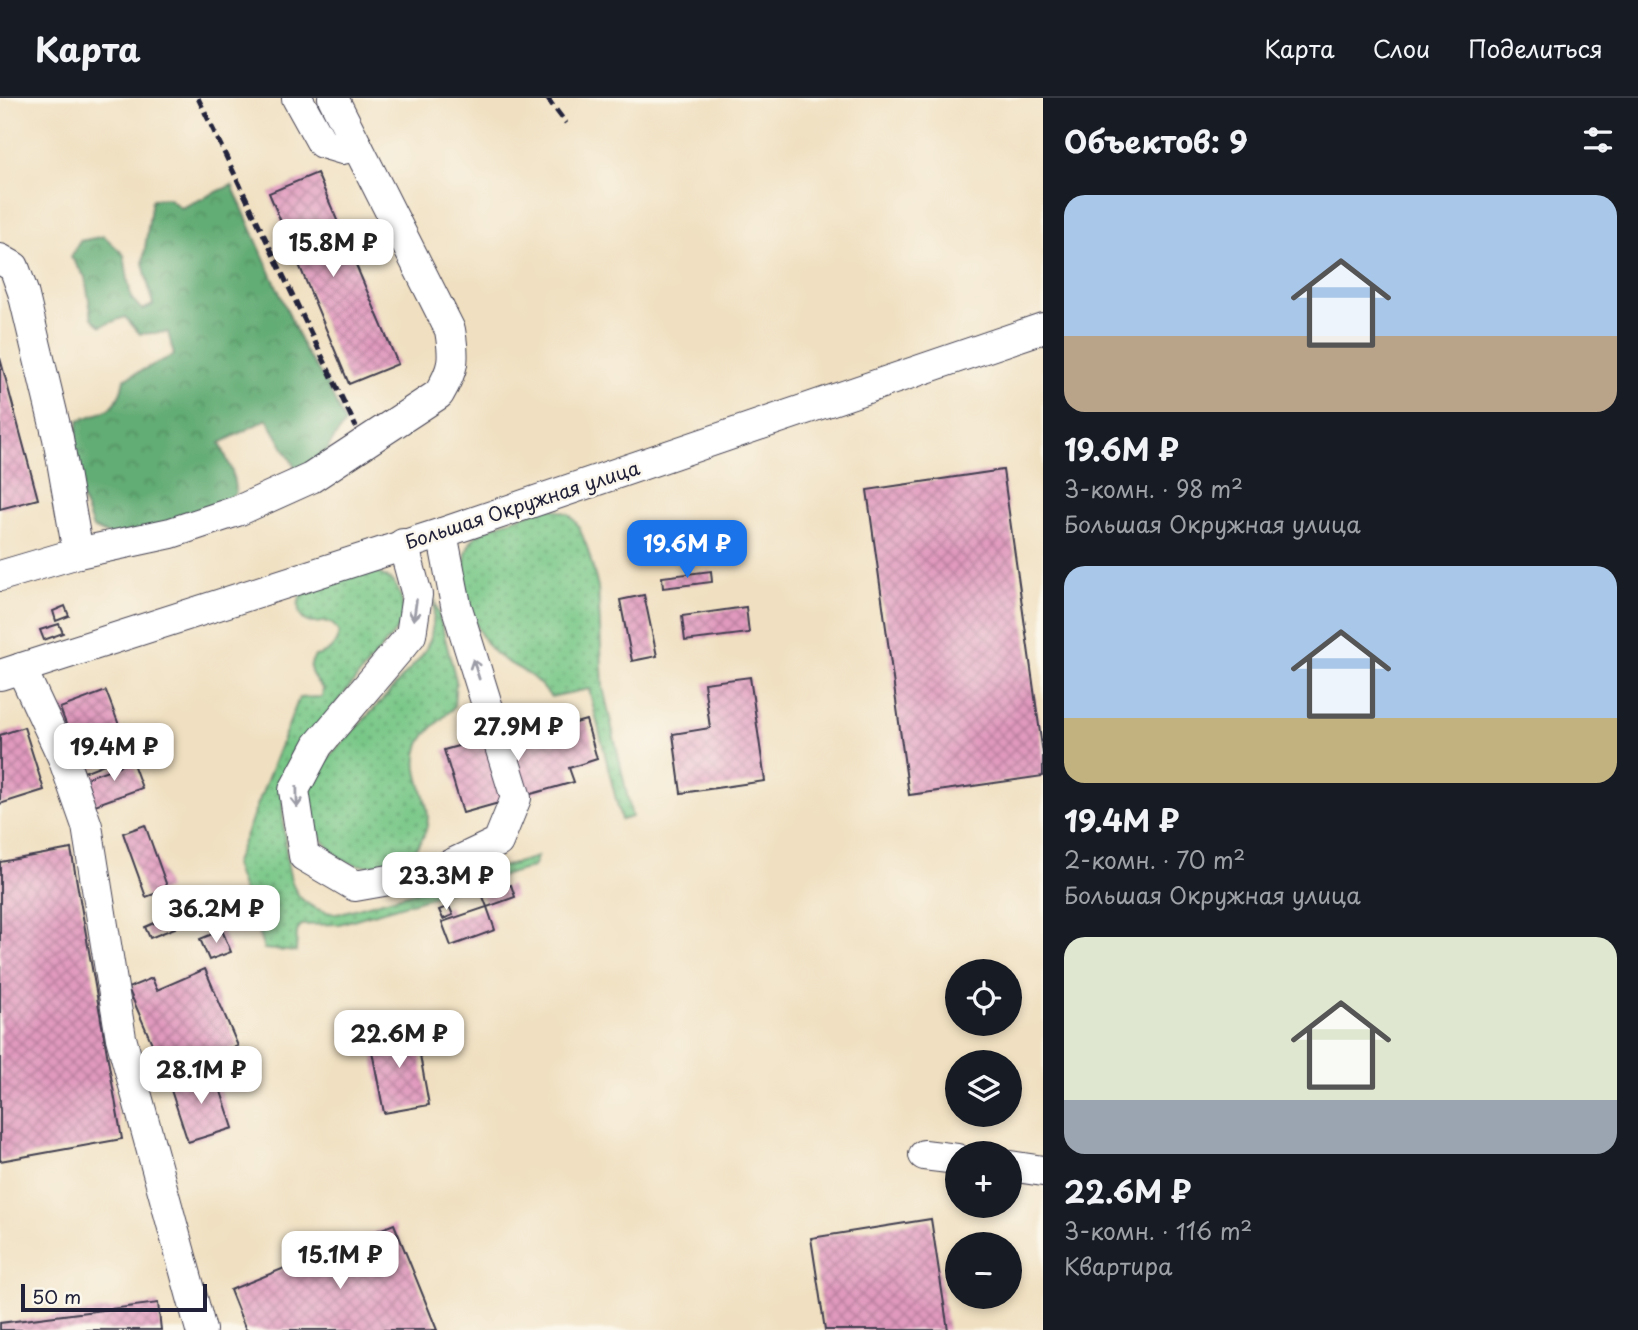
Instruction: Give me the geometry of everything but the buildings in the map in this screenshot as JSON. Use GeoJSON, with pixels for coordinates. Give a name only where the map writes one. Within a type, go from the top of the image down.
{"type":"FeatureCollection","features":[{"type":"Feature","properties":{"kind":"street"},"geometry":{"type":"LineString","coordinates":[[297,98],[322,143],[342,149],[357,146]]}},
{"type":"Feature","properties":{"kind":"street"},"geometry":{"type":"LineString","coordinates":[[0,576],[78,553],[171,533],[240,510],[311,478],[439,394],[451,372],[453,351],[450,330],[333,98]]}},
{"type":"Feature","properties":{"kind":"street"},"geometry":{"type":"LineString","coordinates":[[0,259],[14,267],[23,292],[58,438],[78,553]]}},
{"type":"Feature","properties":{"kind":"street","name":"Большая Окружная улица"},"geometry":{"type":"LineString","coordinates":[[10,671],[442,533],[1043,328]]}},
{"type":"Feature","properties":{"kind":"street"},"geometry":{"type":"LineString","coordinates":[[403,544],[417,595],[411,635],[318,745],[294,790],[304,856],[355,886],[435,872],[498,842],[516,798],[456,605],[442,533]]}},
{"type":"Feature","properties":{"kind":"street"},"geometry":{"type":"LineString","coordinates":[[10,671],[63,758],[87,826],[121,1038],[201,1330]]}},
{"type":"Feature","properties":{"kind":"street"},"geometry":{"type":"LineString","coordinates":[[924,1155],[945,1158]]}},
{"type":"Feature","properties":{"kind":"street"},"geometry":{"type":"LineString","coordinates":[[1022,1168],[1043,1171]]}},
{"type":"Feature","properties":{"kind":"green space"},"geometry":{"type":"Polygon","coordinates":[[[232,185],[305,351],[325,380],[345,423],[329,446],[325,460],[299,474],[267,419],[220,443],[232,471],[236,493],[202,516],[117,539],[93,528],[80,493],[74,449],[79,420],[110,408],[119,398],[124,379],[174,355],[168,332],[140,334],[125,317],[101,326],[92,318],[85,277],[71,257],[80,241],[104,236],[124,255],[131,298],[142,310],[153,305],[143,263],[152,199],[168,198],[181,208],[232,185]]]}},
{"type":"Feature","properties":{"kind":"green space"},"geometry":{"type":"Polygon","coordinates":[[[547,507],[569,514],[578,525],[598,587],[603,687],[632,817],[621,820],[589,689],[551,697],[531,676],[500,657],[487,644],[479,631],[467,596],[465,561],[469,546],[477,535],[547,507]]]}},
{"type":"Feature","properties":{"kind":"green space"},"geometry":{"type":"Polygon","coordinates":[[[367,570],[392,581],[400,594],[404,621],[300,747],[288,772],[283,793],[283,815],[288,868],[295,890],[310,906],[337,914],[537,857],[533,867],[339,924],[301,925],[297,932],[296,952],[264,949],[234,865],[299,698],[322,697],[323,689],[310,669],[312,661],[315,656],[331,649],[339,633],[329,622],[309,622],[301,617],[300,597],[302,592],[367,570]]]}},
{"type":"Feature","properties":{"kind":"green space"},"geometry":{"type":"Polygon","coordinates":[[[435,600],[456,680],[454,707],[429,730],[419,747],[417,772],[427,807],[426,831],[416,848],[397,860],[372,866],[357,865],[336,855],[319,834],[310,808],[310,789],[326,760],[422,655],[431,633],[435,600]]]}},
{"type":"Feature","properties":{"kind":"railway"},"geometry":{"type":"LineString","coordinates":[[198,98],[356,427]]}},
{"type":"Feature","properties":{"kind":"railway"},"geometry":{"type":"LineString","coordinates":[[547,98],[566,123]]}}]}
